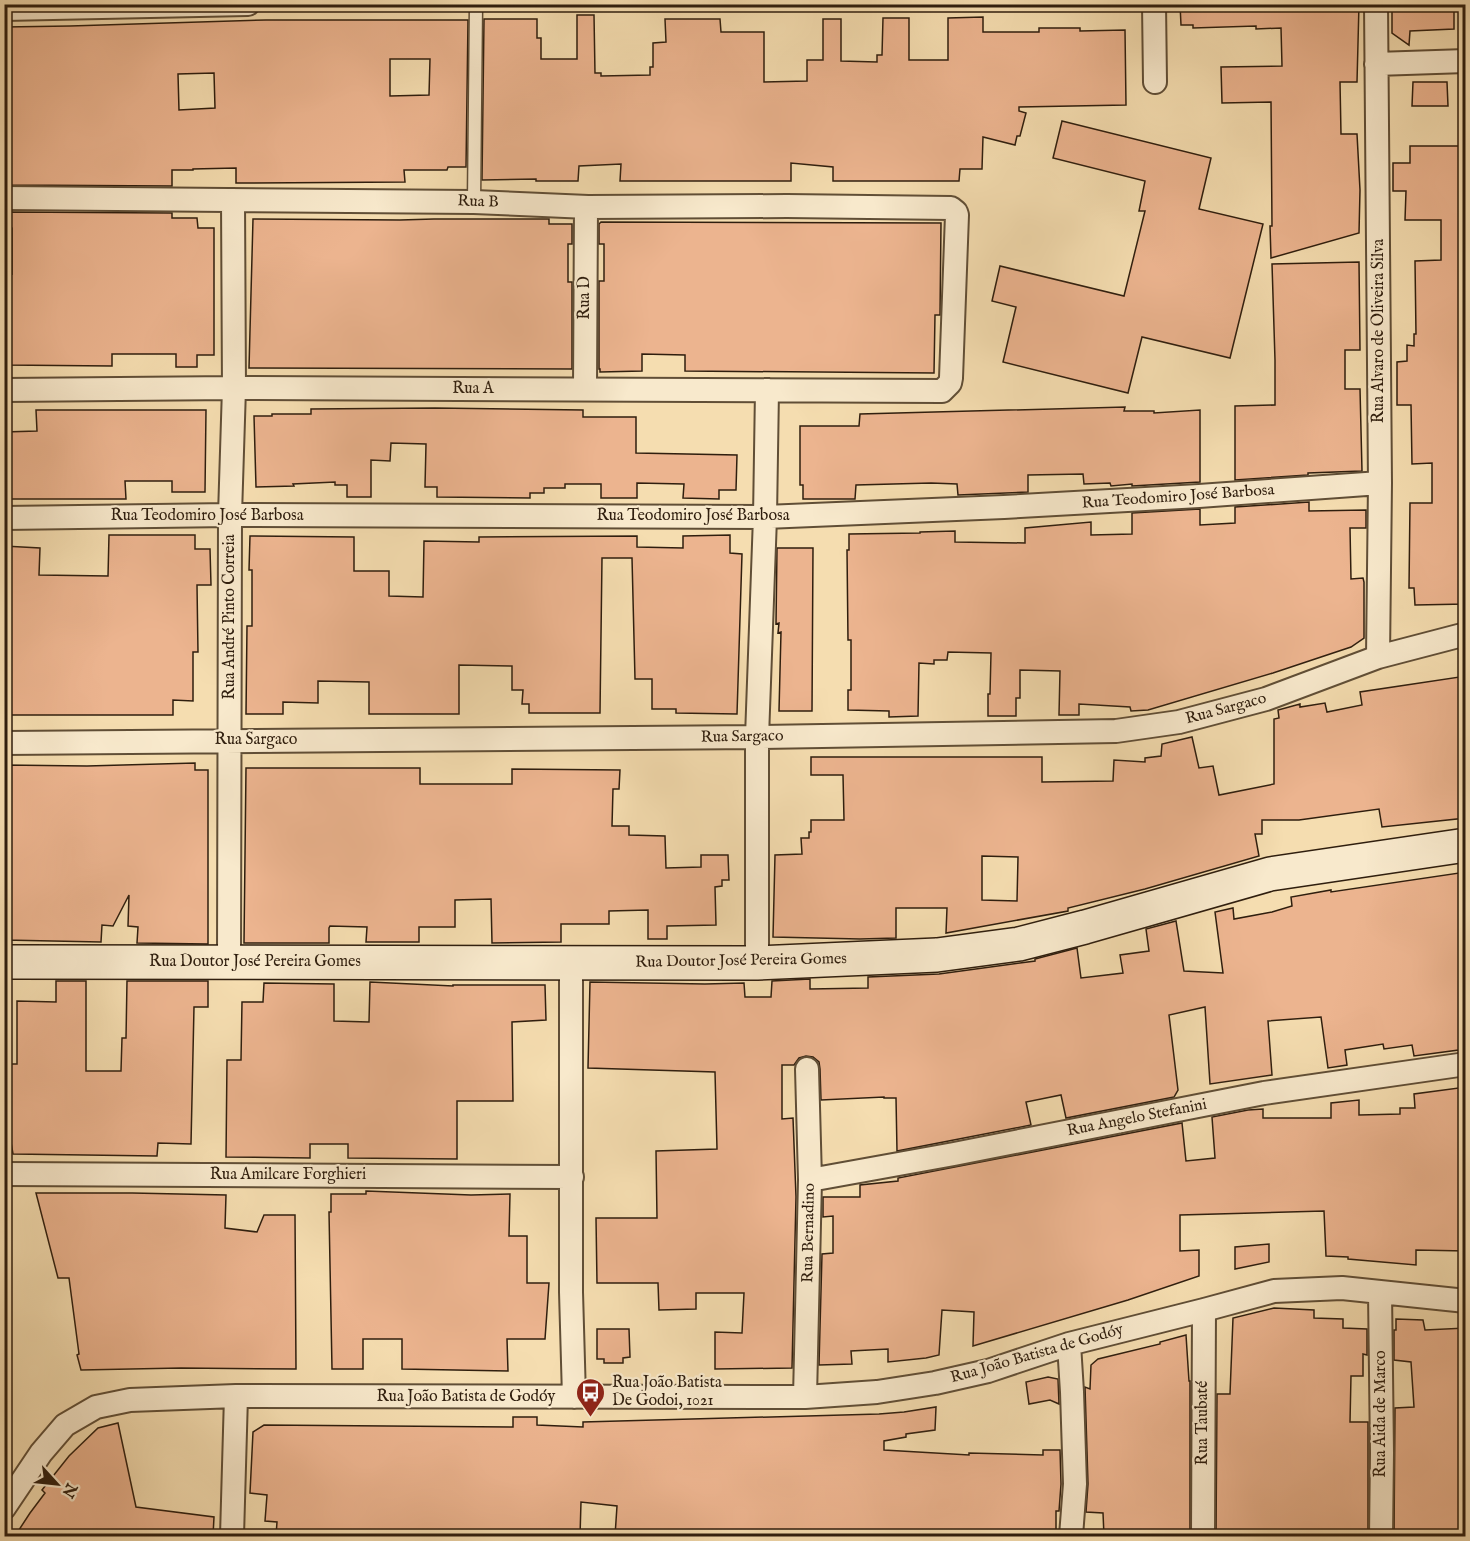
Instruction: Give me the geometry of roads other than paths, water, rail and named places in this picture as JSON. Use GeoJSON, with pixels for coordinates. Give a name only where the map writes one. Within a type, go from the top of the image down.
{"type":"FeatureCollection","features":[{"type":"Feature","properties":{"kind":"main road","name":"Rua Doutor José Pereira Gomes"},"geometry":{"type":"LineString","coordinates":[[4,962],[758,963],[937,955],[1018,944],[1269,874],[1466,845]]}},
{"type":"Feature","properties":{"kind":"street"},"geometry":{"type":"LineString","coordinates":[[4,9],[248,4]]}},
{"type":"Feature","properties":{"kind":"street"},"geometry":{"type":"LineString","coordinates":[[1154,4],[1155,82]]}},
{"type":"Feature","properties":{"kind":"street","name":"Rua Alvaro de Oliveira Silva"},"geometry":{"type":"LineString","coordinates":[[1376,4],[1380,483],[1378,657]]}},
{"type":"Feature","properties":{"kind":"street"},"geometry":{"type":"LineString","coordinates":[[1376,64],[1466,61]]}},
{"type":"Feature","properties":{"kind":"street","name":"Rua B"},"geometry":{"type":"LineString","coordinates":[[4,198],[474,202],[586,207],[951,208],[957,215],[951,378],[950,383],[942,391]]}},
{"type":"Feature","properties":{"kind":"street","name":"Rua André Pinto Correia"},"geometry":{"type":"LineString","coordinates":[[229,962],[231,515],[234,388],[233,200]]}},
{"type":"Feature","properties":{"kind":"street","name":"Rua D"},"geometry":{"type":"LineString","coordinates":[[585,389],[586,207]]}},
{"type":"Feature","properties":{"kind":"street","name":"Rua A"},"geometry":{"type":"LineString","coordinates":[[4,390],[234,388],[942,391]]}},
{"type":"Feature","properties":{"kind":"street"},"geometry":{"type":"LineString","coordinates":[[758,963],[757,737],[767,390]]}},
{"type":"Feature","properties":{"kind":"street","name":"Rua Teodomiro José Barbosa"},"geometry":{"type":"LineString","coordinates":[[4,518],[231,515],[765,518],[1199,496],[1380,483]]}},
{"type":"Feature","properties":{"kind":"street","name":"Rua Sargaco"},"geometry":{"type":"LineString","coordinates":[[4,743],[757,737],[1116,731],[1179,722],[1266,699],[1378,657],[1466,634]]}},
{"type":"Feature","properties":{"kind":"street"},"geometry":{"type":"LineString","coordinates":[[571,963],[571,1293],[574,1397]]}},
{"type":"Feature","properties":{"kind":"street","name":"Rua Angelo Stefanini"},"geometry":{"type":"LineString","coordinates":[[810,1180],[1264,1093],[1466,1064]]}},
{"type":"Feature","properties":{"kind":"street","name":"Rua Bernadino"},"geometry":{"type":"LineString","coordinates":[[805,1397],[810,1180],[807,1069]]}},
{"type":"Feature","properties":{"kind":"street","name":"Rua Amilcare Forghieri"},"geometry":{"type":"LineString","coordinates":[[4,1174],[572,1177]]}},
{"type":"Feature","properties":{"kind":"street","name":"Rua João Batista de Godóy"},"geometry":{"type":"LineString","coordinates":[[4,1508],[41,1453],[65,1425],[96,1407],[130,1400],[236,1396],[805,1397],[877,1392],[988,1371],[1069,1344],[1274,1291],[1342,1288],[1466,1301]]}},
{"type":"Feature","properties":{"kind":"street","name":"Rua Aida de Marco"},"geometry":{"type":"LineString","coordinates":[[1380,1293],[1381,1536]]}},
{"type":"Feature","properties":{"kind":"street","name":"Rua Taubaté"},"geometry":{"type":"LineString","coordinates":[[1203,1536],[1204,1310]]}},
{"type":"Feature","properties":{"kind":"street"},"geometry":{"type":"LineString","coordinates":[[1069,1344],[1075,1484],[1071,1536]]}},
{"type":"Feature","properties":{"kind":"street"},"geometry":{"type":"LineString","coordinates":[[232,1536],[236,1396]]}},
{"type":"Feature","properties":{"kind":"lane"},"geometry":{"type":"LineString","coordinates":[[474,202],[476,4]]}},
{"type":"Feature","properties":{"kind":"place","name":"Rua João Batista De Godoi, 1021"},"geometry":{"type":"Point","coordinates":[591,1418]}}]}
